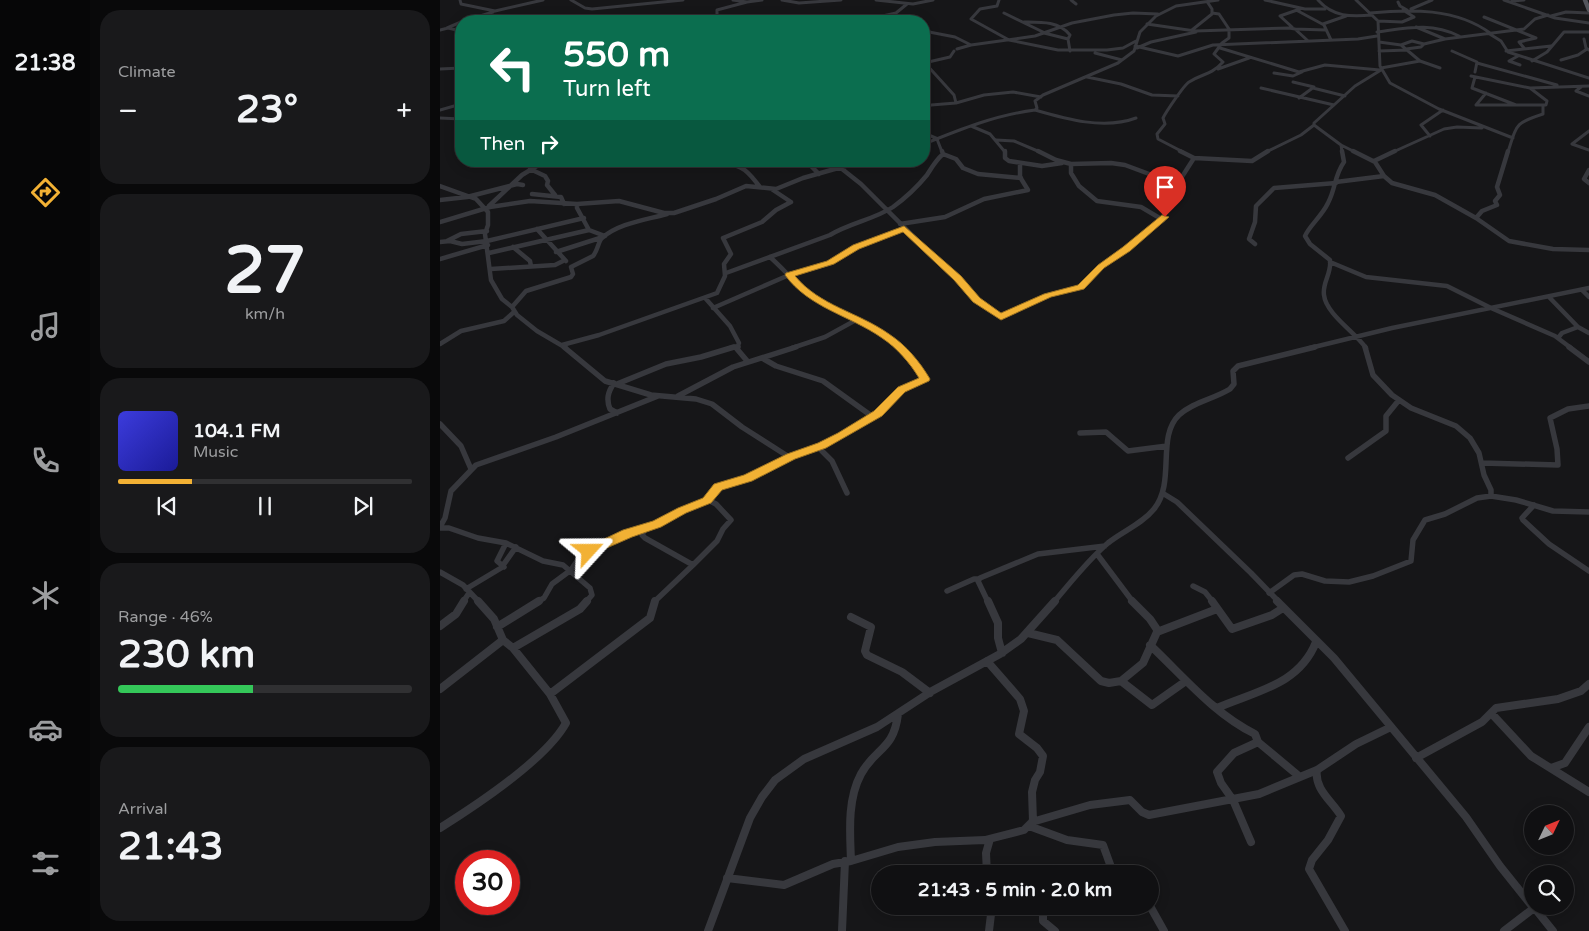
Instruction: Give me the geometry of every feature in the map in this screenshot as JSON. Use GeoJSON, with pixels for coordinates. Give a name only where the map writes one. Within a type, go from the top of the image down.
{"type":"FeatureCollection","features":[{"type":"Feature","properties":{"kind":"main road"},"geometry":{"type":"LineString","coordinates":[[1585,0],[1589,11]]}},
{"type":"Feature","properties":{"kind":"street"},"geometry":{"type":"LineString","coordinates":[[460,0],[459,2],[462,4],[495,11]]}},
{"type":"Feature","properties":{"kind":"street"},"geometry":{"type":"LineString","coordinates":[[483,15],[543,0]]}},
{"type":"Feature","properties":{"kind":"street"},"geometry":{"type":"LineString","coordinates":[[571,0],[592,9],[683,0]]}},
{"type":"Feature","properties":{"kind":"street"},"geometry":{"type":"LineString","coordinates":[[733,0],[747,2]]}},
{"type":"Feature","properties":{"kind":"street"},"geometry":{"type":"LineString","coordinates":[[717,15],[717,10],[719,9],[762,0]]}},
{"type":"Feature","properties":{"kind":"street"},"geometry":{"type":"LineString","coordinates":[[782,0],[799,3],[841,0]]}},
{"type":"Feature","properties":{"kind":"street"},"geometry":{"type":"LineString","coordinates":[[876,0],[908,4],[932,0]]}},
{"type":"Feature","properties":{"kind":"street"},"geometry":{"type":"LineString","coordinates":[[999,0],[997,6],[980,9],[971,19],[1010,40],[1054,50],[1070,51],[1119,48],[1136,41]]}},
{"type":"Feature","properties":{"kind":"street"},"geometry":{"type":"LineString","coordinates":[[1071,0],[1076,4]]}},
{"type":"Feature","properties":{"kind":"street"},"geometry":{"type":"LineString","coordinates":[[1136,48],[1136,41],[1147,24],[1156,16],[1176,6],[1208,3],[1218,0]]}},
{"type":"Feature","properties":{"kind":"street"},"geometry":{"type":"LineString","coordinates":[[1265,0],[1300,10],[1323,24],[1331,40]]}},
{"type":"Feature","properties":{"kind":"street"},"geometry":{"type":"LineString","coordinates":[[1318,0],[1325,9]]}},
{"type":"Feature","properties":{"kind":"street"},"geometry":{"type":"LineString","coordinates":[[1356,0],[1378,22],[1377,34],[1381,69],[1390,83],[1443,110],[1513,138]]}},
{"type":"Feature","properties":{"kind":"street"},"geometry":{"type":"LineString","coordinates":[[1407,10],[1432,0]]}},
{"type":"Feature","properties":{"kind":"street"},"geometry":{"type":"LineString","coordinates":[[1504,0],[1524,0]]}},
{"type":"Feature","properties":{"kind":"street"},"geometry":{"type":"LineString","coordinates":[[1504,0],[1550,16],[1589,23]]}},
{"type":"Feature","properties":{"kind":"street"},"geometry":{"type":"LineString","coordinates":[[1378,22],[1404,22],[1414,18],[1398,2]]}},
{"type":"Feature","properties":{"kind":"street"},"geometry":{"type":"LineString","coordinates":[[1208,3],[1212,13]]}},
{"type":"Feature","properties":{"kind":"street"},"geometry":{"type":"LineString","coordinates":[[887,15],[896,13],[908,4]]}},
{"type":"Feature","properties":{"kind":"street"},"geometry":{"type":"LineString","coordinates":[[1307,40],[1280,16],[1300,10],[1325,9],[1346,16]]}},
{"type":"Feature","properties":{"kind":"street"},"geometry":{"type":"LineString","coordinates":[[1323,24],[1346,16],[1407,10],[1457,17],[1480,27],[1501,41],[1506,51],[1589,78]]}},
{"type":"Feature","properties":{"kind":"street"},"geometry":{"type":"LineString","coordinates":[[1379,42],[1401,45],[1412,41],[1424,44],[1436,43],[1459,36],[1516,31],[1526,28],[1535,19],[1566,12],[1589,11]]}},
{"type":"Feature","properties":{"kind":"street"},"geometry":{"type":"LineString","coordinates":[[1004,13],[1044,33],[1068,39]]}},
{"type":"Feature","properties":{"kind":"street"},"geometry":{"type":"LineString","coordinates":[[930,62],[950,57],[956,50],[971,45],[1044,33],[1060,27],[1114,15],[1164,13]]}},
{"type":"Feature","properties":{"kind":"street"},"geometry":{"type":"LineString","coordinates":[[1212,13],[1219,14],[1229,29],[1229,38],[1214,55],[1223,62],[1218,69]]}},
{"type":"Feature","properties":{"kind":"street"},"geometry":{"type":"LineString","coordinates":[[1192,30],[1203,23],[1212,13]]}},
{"type":"Feature","properties":{"kind":"street"},"geometry":{"type":"LineString","coordinates":[[1484,17],[1536,38],[1519,42],[1524,48]]}},
{"type":"Feature","properties":{"kind":"street"},"geometry":{"type":"LineString","coordinates":[[1024,22],[1042,22],[1060,27],[1069,32],[1070,51]]}},
{"type":"Feature","properties":{"kind":"street"},"geometry":{"type":"LineString","coordinates":[[1147,24],[1200,31],[1229,29],[1326,30]]}},
{"type":"Feature","properties":{"kind":"street"},"geometry":{"type":"LineString","coordinates":[[440,30],[455,25]]}},
{"type":"Feature","properties":{"kind":"street"},"geometry":{"type":"LineString","coordinates":[[1136,48],[1178,56],[1210,46],[1221,47],[1307,40],[1358,40],[1377,34],[1424,25],[1441,27],[1459,36]]}},
{"type":"Feature","properties":{"kind":"street"},"geometry":{"type":"LineString","coordinates":[[1416,27],[1444,39]]}},
{"type":"Feature","properties":{"kind":"street"},"geometry":{"type":"LineString","coordinates":[[446,28],[455,30]]}},
{"type":"Feature","properties":{"kind":"street"},"geometry":{"type":"LineString","coordinates":[[1168,40],[1175,30],[1179,29]]}},
{"type":"Feature","properties":{"kind":"street"},"geometry":{"type":"LineString","coordinates":[[930,31],[955,37],[971,45]]}},
{"type":"Feature","properties":{"kind":"street"},"geometry":{"type":"LineString","coordinates":[[1035,110],[1037,108],[1035,101],[1041,97],[1122,60],[1136,48],[1148,43],[1168,40],[1200,31]]}},
{"type":"Feature","properties":{"kind":"street"},"geometry":{"type":"LineString","coordinates":[[1532,61],[1547,52],[1566,31],[1589,32]]}},
{"type":"Feature","properties":{"kind":"street"},"geometry":{"type":"LineString","coordinates":[[1562,60],[1588,50],[1584,40]]}},
{"type":"Feature","properties":{"kind":"street"},"geometry":{"type":"LineString","coordinates":[[1379,51],[1407,50],[1422,47],[1424,44]]}},
{"type":"Feature","properties":{"kind":"street"},"geometry":{"type":"LineString","coordinates":[[1401,45],[1420,61],[1440,68]]}},
{"type":"Feature","properties":{"kind":"street"},"geometry":{"type":"LineString","coordinates":[[1506,51],[1551,46]]}},
{"type":"Feature","properties":{"kind":"street"},"geometry":{"type":"LineString","coordinates":[[1221,47],[1249,58],[1302,72]]}},
{"type":"Feature","properties":{"kind":"street"},"geometry":{"type":"LineString","coordinates":[[1088,50],[1122,60]]}},
{"type":"Feature","properties":{"kind":"street"},"geometry":{"type":"LineString","coordinates":[[1452,51],[1478,63],[1562,86]]}},
{"type":"Feature","properties":{"kind":"street"},"geometry":{"type":"LineString","coordinates":[[1518,56],[1509,61],[1520,65]]}},
{"type":"Feature","properties":{"kind":"street"},"geometry":{"type":"LineString","coordinates":[[1249,58],[1187,83],[1166,110],[1163,118],[1165,124],[1157,134],[1157,138],[1194,158],[1253,160],[1276,146],[1304,133],[1355,86],[1381,69]]}},
{"type":"Feature","properties":{"kind":"street"},"geometry":{"type":"LineString","coordinates":[[1274,73],[1293,76],[1325,65],[1381,69],[1420,61]]}},
{"type":"Feature","properties":{"kind":"street"},"geometry":{"type":"LineString","coordinates":[[1478,63],[1471,88],[1518,106]]}},
{"type":"Feature","properties":{"kind":"street"},"geometry":{"type":"LineString","coordinates":[[440,70],[455,69]]}},
{"type":"Feature","properties":{"kind":"street"},"geometry":{"type":"LineString","coordinates":[[930,69],[954,95],[956,103]]}},
{"type":"Feature","properties":{"kind":"street"},"geometry":{"type":"LineString","coordinates":[[1474,75],[1530,88],[1589,86]]}},
{"type":"Feature","properties":{"kind":"street"},"geometry":{"type":"LineString","coordinates":[[1085,77],[1121,84],[1152,95],[1178,96]]}},
{"type":"Feature","properties":{"kind":"street"},"geometry":{"type":"LineString","coordinates":[[1293,82],[1345,96]]}},
{"type":"Feature","properties":{"kind":"street"},"geometry":{"type":"LineString","coordinates":[[1583,86],[1576,91],[1589,96]]}},
{"type":"Feature","properties":{"kind":"street"},"geometry":{"type":"LineString","coordinates":[[1261,88],[1334,105]]}},
{"type":"Feature","properties":{"kind":"street"},"geometry":{"type":"LineString","coordinates":[[1299,98],[1314,88]]}},
{"type":"Feature","properties":{"kind":"street"},"geometry":{"type":"LineString","coordinates":[[1476,218],[1482,211],[1497,205],[1495,201],[1500,195],[1497,188],[1519,123],[1524,119],[1543,114],[1543,106],[1546,104],[1546,100],[1530,88]]}},
{"type":"Feature","properties":{"kind":"street"},"geometry":{"type":"LineString","coordinates":[[930,106],[956,103],[982,96],[1013,92],[1041,97]]}},
{"type":"Feature","properties":{"kind":"street"},"geometry":{"type":"LineString","coordinates":[[1486,93],[1476,105],[1543,106]]}},
{"type":"Feature","properties":{"kind":"street"},"geometry":{"type":"LineString","coordinates":[[440,110],[455,106]]}},
{"type":"Feature","properties":{"kind":"street"},"geometry":{"type":"LineString","coordinates":[[930,142],[1010,114],[1035,110],[1075,121],[1126,122],[1136,118]]}},
{"type":"Feature","properties":{"kind":"street"},"geometry":{"type":"LineString","coordinates":[[1430,136],[1422,128],[1422,124],[1443,110]]}},
{"type":"Feature","properties":{"kind":"street"},"geometry":{"type":"LineString","coordinates":[[440,118],[455,119]]}},
{"type":"Feature","properties":{"kind":"street"},"geometry":{"type":"LineString","coordinates":[[1314,125],[1342,145],[1374,161],[1384,176],[1393,183],[1437,196],[1476,218],[1510,241],[1550,249],[1589,250]]}},
{"type":"Feature","properties":{"kind":"street"},"geometry":{"type":"LineString","coordinates":[[971,126],[988,133],[996,140],[1006,150],[1006,160],[1020,164],[1044,166],[1065,163]]}},
{"type":"Feature","properties":{"kind":"street"},"geometry":{"type":"LineString","coordinates":[[1374,161],[1452,127],[1487,129]]}},
{"type":"Feature","properties":{"kind":"street"},"geometry":{"type":"LineString","coordinates":[[1589,128],[1572,144],[1589,150]]}},
{"type":"Feature","properties":{"kind":"street"},"geometry":{"type":"LineString","coordinates":[[930,136],[938,139],[943,154]]}},
{"type":"Feature","properties":{"kind":"street"},"geometry":{"type":"LineString","coordinates":[[996,140],[1012,140],[1065,163],[1121,164],[1176,184]]}},
{"type":"Feature","properties":{"kind":"street"},"geometry":{"type":"LineString","coordinates":[[1342,145],[1344,162],[1338,172],[1333,193],[1320,218],[1307,231],[1305,236],[1310,244],[1330,262],[1366,277],[1447,286],[1558,338],[1589,362]]}},
{"type":"Feature","properties":{"kind":"street"},"geometry":{"type":"LineString","coordinates":[[943,154],[956,159],[963,168],[978,174],[1021,178]]}},
{"type":"Feature","properties":{"kind":"street"},"geometry":{"type":"LineString","coordinates":[[726,273],[830,236],[845,226],[886,211],[912,191],[943,154]]}},
{"type":"Feature","properties":{"kind":"street"},"geometry":{"type":"LineString","coordinates":[[841,168],[861,184],[977,300],[1001,317],[1048,296],[1081,287],[1101,266],[1163,220],[1166,214],[1168,199],[1184,170],[1194,158]]}},
{"type":"Feature","properties":{"kind":"street"},"geometry":{"type":"LineString","coordinates":[[900,224],[945,217],[984,199],[1028,190],[1021,178],[1020,164]]}},
{"type":"Feature","properties":{"kind":"street"},"geometry":{"type":"LineString","coordinates":[[1071,164],[1071,173],[1079,186],[1097,201],[1141,208],[1163,220]]}},
{"type":"Feature","properties":{"kind":"street"},"geometry":{"type":"LineString","coordinates":[[486,208],[533,167]]}},
{"type":"Feature","properties":{"kind":"street"},"geometry":{"type":"LineString","coordinates":[[739,167],[748,172],[760,186]]}},
{"type":"Feature","properties":{"kind":"street"},"geometry":{"type":"LineString","coordinates":[[812,167],[819,174]]}},
{"type":"Feature","properties":{"kind":"street"},"geometry":{"type":"LineString","coordinates":[[773,190],[788,186],[803,178],[844,167]]}},
{"type":"Feature","properties":{"kind":"street"},"geometry":{"type":"LineString","coordinates":[[530,169],[546,177],[547,185],[555,195]]}},
{"type":"Feature","properties":{"kind":"street"},"geometry":{"type":"LineString","coordinates":[[1589,170],[1584,178],[1589,183]]}},
{"type":"Feature","properties":{"kind":"street"},"geometry":{"type":"LineString","coordinates":[[1255,244],[1249,239],[1255,224],[1256,206],[1274,188],[1336,183],[1384,176]]}},
{"type":"Feature","properties":{"kind":"street"},"geometry":{"type":"LineString","coordinates":[[520,177],[523,185],[542,202]]}},
{"type":"Feature","properties":{"kind":"street"},"geometry":{"type":"LineString","coordinates":[[440,200],[470,196],[509,186],[523,185]]}},
{"type":"Feature","properties":{"kind":"street"},"geometry":{"type":"LineString","coordinates":[[440,186],[470,196],[486,208],[489,216],[486,231],[493,284],[502,299],[541,334],[562,345],[605,381],[658,396],[696,399],[716,407],[742,427],[789,457]]}},
{"type":"Feature","properties":{"kind":"street"},"geometry":{"type":"LineString","coordinates":[[556,252],[604,237],[626,227],[716,199],[746,186],[760,186],[773,190],[791,202],[776,210],[762,222],[742,232],[724,237],[723,239],[731,254],[724,264],[726,273],[717,293],[706,299],[590,338],[562,345]]}},
{"type":"Feature","properties":{"kind":"street"},"geometry":{"type":"LineString","coordinates":[[532,194],[555,195],[561,197],[564,204]]}},
{"type":"Feature","properties":{"kind":"street"},"geometry":{"type":"LineString","coordinates":[[440,222],[486,208],[527,202],[577,204],[622,201],[671,213]]}},
{"type":"Feature","properties":{"kind":"street"},"geometry":{"type":"LineString","coordinates":[[577,204],[577,208],[589,230]]}},
{"type":"Feature","properties":{"kind":"street"},"geometry":{"type":"LineString","coordinates":[[440,259],[537,229],[584,218]]}},
{"type":"Feature","properties":{"kind":"street"},"geometry":{"type":"LineString","coordinates":[[440,344],[464,330],[510,319],[513,309],[526,291],[571,277],[571,269],[565,260],[537,229]]}},
{"type":"Feature","properties":{"kind":"street"},"geometry":{"type":"LineString","coordinates":[[714,308],[789,275],[830,262],[856,247],[904,229]]}},
{"type":"Feature","properties":{"kind":"street"},"geometry":{"type":"LineString","coordinates":[[489,254],[589,230],[604,237]]}},
{"type":"Feature","properties":{"kind":"street"},"geometry":{"type":"LineString","coordinates":[[448,241],[461,234],[486,231]]}},
{"type":"Feature","properties":{"kind":"street"},"geometry":{"type":"LineString","coordinates":[[513,236],[514,247],[530,261],[531,266]]}},
{"type":"Feature","properties":{"kind":"street"},"geometry":{"type":"LineString","coordinates":[[571,269],[575,264],[595,256],[599,249],[600,240],[604,237]]}},
{"type":"Feature","properties":{"kind":"street"},"geometry":{"type":"LineString","coordinates":[[440,242],[448,241],[460,244],[488,243]]}},
{"type":"Feature","properties":{"kind":"street"},"geometry":{"type":"LineString","coordinates":[[498,627],[544,598],[552,584],[571,570],[579,561],[580,556],[585,553],[708,500],[715,489],[734,481],[748,478],[789,457],[842,436],[873,417],[902,390],[925,378],[920,369],[896,344],[881,332],[822,304],[800,288],[770,257]]}},
{"type":"Feature","properties":{"kind":"street"},"geometry":{"type":"LineString","coordinates":[[491,269],[555,265],[565,260]]}},
{"type":"Feature","properties":{"kind":"street"},"geometry":{"type":"LineString","coordinates":[[1330,262],[1330,276],[1323,290],[1324,297],[1367,350],[1371,372],[1399,400],[1419,412],[1453,424],[1474,442],[1484,474],[1491,488],[1491,496]]}},
{"type":"Feature","properties":{"kind":"street"},"geometry":{"type":"LineString","coordinates":[[708,931],[753,813],[778,776],[807,756],[877,727],[930,692],[1014,646],[1028,633],[1105,546],[1148,516],[1164,494],[1168,469],[1167,446],[1171,428],[1176,418],[1189,407],[1230,389],[1234,384],[1233,371],[1238,366],[1356,337],[1589,288]]}},
{"type":"Feature","properties":{"kind":"street"},"geometry":{"type":"LineString","coordinates":[[1582,290],[1589,297]]}},
{"type":"Feature","properties":{"kind":"street"},"geometry":{"type":"LineString","coordinates":[[1550,297],[1578,327],[1589,333]]}},
{"type":"Feature","properties":{"kind":"street"},"geometry":{"type":"LineString","coordinates":[[706,299],[730,326],[739,343],[737,349],[748,362]]}},
{"type":"Feature","properties":{"kind":"street"},"geometry":{"type":"LineString","coordinates":[[677,396],[720,373],[758,357],[762,358],[829,336],[856,320]]}},
{"type":"Feature","properties":{"kind":"street"},"geometry":{"type":"LineString","coordinates":[[1558,338],[1562,333],[1578,327]]}},
{"type":"Feature","properties":{"kind":"street"},"geometry":{"type":"LineString","coordinates":[[618,413],[610,408],[607,402],[608,393],[615,384],[666,364],[693,359],[738,346]]}},
{"type":"Feature","properties":{"kind":"street"},"geometry":{"type":"LineString","coordinates":[[1580,354],[1588,352]]}},
{"type":"Feature","properties":{"kind":"street"},"geometry":{"type":"LineString","coordinates":[[762,358],[776,367],[823,381],[850,404],[873,417]]}},
{"type":"Feature","properties":{"kind":"street"},"geometry":{"type":"LineString","coordinates":[[513,648],[580,609],[592,595],[590,588],[571,570],[561,564],[546,563],[506,543],[468,536],[449,528],[440,528],[445,518],[451,491],[466,478],[471,470],[485,462],[556,437],[658,396]]}},
{"type":"Feature","properties":{"kind":"street"},"geometry":{"type":"LineString","coordinates":[[1348,458],[1386,431],[1386,416],[1399,400]]}},
{"type":"Feature","properties":{"kind":"street"},"geometry":{"type":"LineString","coordinates":[[1482,463],[1558,465],[1557,449],[1550,418],[1580,406],[1589,406]]}},
{"type":"Feature","properties":{"kind":"street"},"geometry":{"type":"LineString","coordinates":[[440,424],[461,446],[471,470]]}},
{"type":"Feature","properties":{"kind":"street"},"geometry":{"type":"LineString","coordinates":[[1080,433],[1106,432],[1128,451],[1167,446]]}},
{"type":"Feature","properties":{"kind":"street"},"geometry":{"type":"LineString","coordinates":[[817,446],[824,451],[839,473],[847,493]]}},
{"type":"Feature","properties":{"kind":"street"},"geometry":{"type":"LineString","coordinates":[[1164,494],[1177,502],[1251,573],[1345,670],[1466,816],[1500,866],[1524,896]]}},
{"type":"Feature","properties":{"kind":"street"},"geometry":{"type":"LineString","coordinates":[[1269,593],[1283,581],[1300,573],[1310,574],[1328,582],[1349,582],[1378,574],[1411,561],[1413,540],[1425,520],[1444,514],[1477,498],[1491,496],[1534,505],[1552,511],[1589,512]]}},
{"type":"Feature","properties":{"kind":"street"},"geometry":{"type":"LineString","coordinates":[[550,694],[646,621],[651,615],[656,599],[717,541],[723,529],[731,521],[716,504],[708,500]]}},
{"type":"Feature","properties":{"kind":"street"},"geometry":{"type":"LineString","coordinates":[[1534,505],[1522,518],[1523,520],[1549,544],[1589,571]]}},
{"type":"Feature","properties":{"kind":"street"},"geometry":{"type":"LineString","coordinates":[[644,529],[642,535],[645,538],[693,565]]}},
{"type":"Feature","properties":{"kind":"street"},"geometry":{"type":"LineString","coordinates":[[504,567],[497,561],[506,543]]}},
{"type":"Feature","properties":{"kind":"street"},"geometry":{"type":"LineString","coordinates":[[947,591],[1038,554],[1105,546]]}},
{"type":"Feature","properties":{"kind":"street"},"geometry":{"type":"LineString","coordinates":[[440,626],[456,614],[467,591],[504,567],[516,547]]}},
{"type":"Feature","properties":{"kind":"street"},"geometry":{"type":"LineString","coordinates":[[1097,554],[1136,608],[1150,619],[1158,631]]}},
{"type":"Feature","properties":{"kind":"street"},"geometry":{"type":"LineString","coordinates":[[440,572],[462,584],[494,619],[503,640],[513,648],[550,694],[566,723],[564,730],[523,768],[468,810],[440,828]]}},
{"type":"Feature","properties":{"kind":"street"},"geometry":{"type":"LineString","coordinates":[[979,579],[981,589],[998,623],[998,638],[1002,653]]}},
{"type":"Feature","properties":{"kind":"street"},"geometry":{"type":"LineString","coordinates":[[1193,586],[1205,592],[1227,624],[1234,629],[1272,615],[1283,608]]}},
{"type":"Feature","properties":{"kind":"street"},"geometry":{"type":"LineString","coordinates":[[1028,633],[1059,641],[1101,680],[1109,683],[1121,681],[1141,666],[1158,631],[1217,609]]}},
{"type":"Feature","properties":{"kind":"street"},"geometry":{"type":"LineString","coordinates":[[851,617],[871,627],[865,651],[867,655],[902,672],[930,692]]}},
{"type":"Feature","properties":{"kind":"street"},"geometry":{"type":"LineString","coordinates":[[440,689],[503,640]]}},
{"type":"Feature","properties":{"kind":"street"},"geometry":{"type":"LineString","coordinates":[[1216,708],[1271,686],[1299,670],[1314,651],[1316,642]]}},
{"type":"Feature","properties":{"kind":"street"},"geometry":{"type":"LineString","coordinates":[[1150,645],[1216,708],[1240,726],[1255,734],[1258,742],[1300,777]]}},
{"type":"Feature","properties":{"kind":"street"},"geometry":{"type":"LineString","coordinates":[[987,661],[1020,698],[1024,711],[1019,734],[1037,748],[1043,756],[1040,772],[1035,780],[1032,792],[1031,824]]}},
{"type":"Feature","properties":{"kind":"street"},"geometry":{"type":"LineString","coordinates":[[1121,681],[1153,705],[1186,681]]}},
{"type":"Feature","properties":{"kind":"street"},"geometry":{"type":"LineString","coordinates":[[1416,758],[1436,750],[1456,736],[1488,720],[1499,707],[1558,699],[1585,688],[1589,684]]}},
{"type":"Feature","properties":{"kind":"street"},"geometry":{"type":"LineString","coordinates":[[842,931],[850,821],[860,775],[884,751],[895,735],[898,714]]}},
{"type":"Feature","properties":{"kind":"street"},"geometry":{"type":"LineString","coordinates":[[1492,714],[1528,753],[1589,792]]}},
{"type":"Feature","properties":{"kind":"street"},"geometry":{"type":"LineString","coordinates":[[727,878],[784,885],[833,864],[917,844],[990,839],[1024,830],[1031,824],[1082,807],[1114,801],[1129,800],[1142,812],[1149,815],[1233,800],[1259,794],[1317,770],[1356,744],[1391,727]]}},
{"type":"Feature","properties":{"kind":"street"},"geometry":{"type":"LineString","coordinates":[[1551,768],[1565,763],[1589,727]]}},
{"type":"Feature","properties":{"kind":"street"},"geometry":{"type":"LineString","coordinates":[[1251,842],[1233,800],[1221,783],[1217,772],[1240,749],[1252,748],[1258,742]]}},
{"type":"Feature","properties":{"kind":"street"},"geometry":{"type":"LineString","coordinates":[[1317,770],[1315,777],[1317,784],[1341,816],[1328,840],[1312,860],[1309,869],[1345,931]]}},
{"type":"Feature","properties":{"kind":"street"},"geometry":{"type":"LineString","coordinates":[[1031,824],[1067,840],[1103,845],[1110,865]]}},
{"type":"Feature","properties":{"kind":"street"},"geometry":{"type":"LineString","coordinates":[[987,865],[986,853],[990,839]]}},
{"type":"Feature","properties":{"kind":"street"},"geometry":{"type":"LineString","coordinates":[[1504,931],[1524,914]]}},
{"type":"Feature","properties":{"kind":"street"},"geometry":{"type":"LineString","coordinates":[[988,931],[991,915]]}},
{"type":"Feature","properties":{"kind":"street"},"geometry":{"type":"LineString","coordinates":[[1043,915],[1043,921],[1055,931]]}},
{"type":"Feature","properties":{"kind":"street"},"geometry":{"type":"LineString","coordinates":[[1155,915],[1164,931]]}},
{"type":"Feature","properties":{"kind":"street"},"geometry":{"type":"LineString","coordinates":[[1540,915],[1553,931]]}},
{"type":"Feature","properties":{"kind":"route"},"geometry":{"type":"LineString","coordinates":[[589,551],[632,532],[657,524],[682,510],[707,500],[718,487],[748,478],[791,456],[842,436],[878,414],[899,391],[925,379],[915,363],[886,336],[872,327],[840,314],[822,304],[800,288],[789,275],[824,265],[856,247],[904,229],[957,278],[977,300],[1001,317],[1048,296],[1081,287],[1101,266],[1127,249],[1165,217]]}}]}
